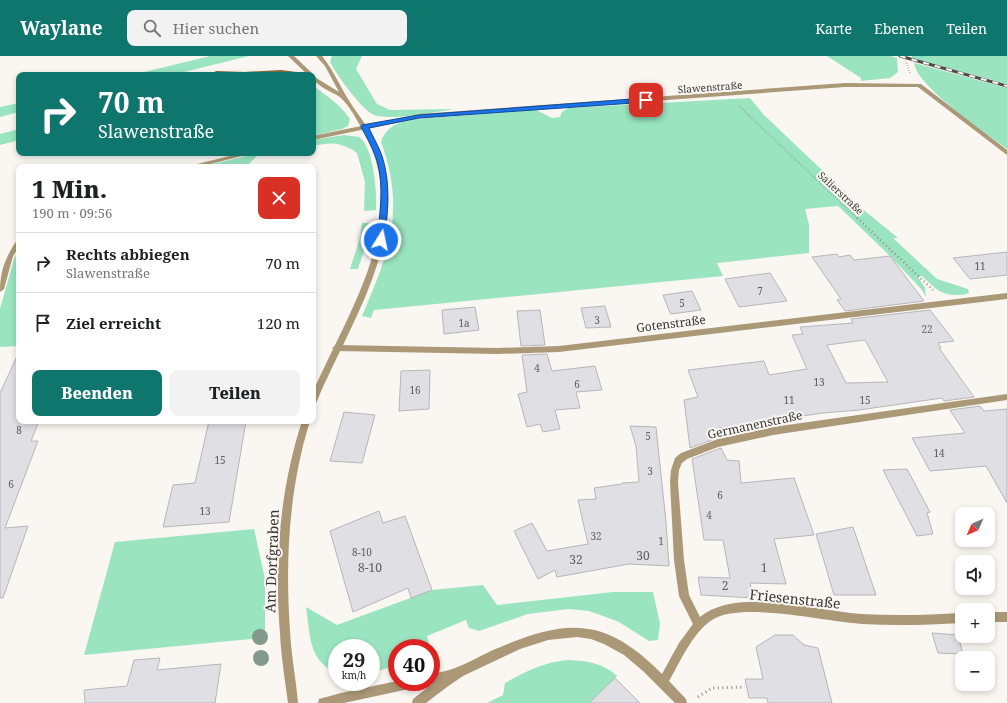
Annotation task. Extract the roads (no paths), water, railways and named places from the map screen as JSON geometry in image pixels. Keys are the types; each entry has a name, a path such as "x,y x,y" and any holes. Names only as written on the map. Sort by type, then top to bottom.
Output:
{"street":[{"path":"291,56 308,72"},
{"path":"316,394 368,279 382,232 385,192 384,179 378,156 365,127 344,98 337,82 319,56"},
{"path":"316,79 344,98"},
{"name":"Slawenstraße","path":"316,137 419,116 845,86 919,85 1007,153"},
{"path":"204,164 237,156"},
{"path":"0,288 10,256 16,247"},
{"name":"Gotenstraße","path":"336,348 497,351 559,349 1007,296"},
{"name":"Germanenstraße","path":"699,625 684,596 679,560 674,482 675,470 678,461 684,456 718,443 773,431 1007,397"},
{"name":"Am Dorfgraben","path":"293,703 284,621 285,543 290,489 305,424"},
{"name":"Friesenstraße","path":"663,682 690,636 710,615 722,609 742,607 767,608 847,618 918,620 955,618"},
{"path":"995,617 1007,617"},
{"path":"440,677 458,672 521,643 553,633 578,632 593,634 620,646 643,663 682,703"},
{"path":"417,703 458,672"},
{"path":"323,703 388,689"}],"railway":[{"path":"900,56 1007,86"}]}
